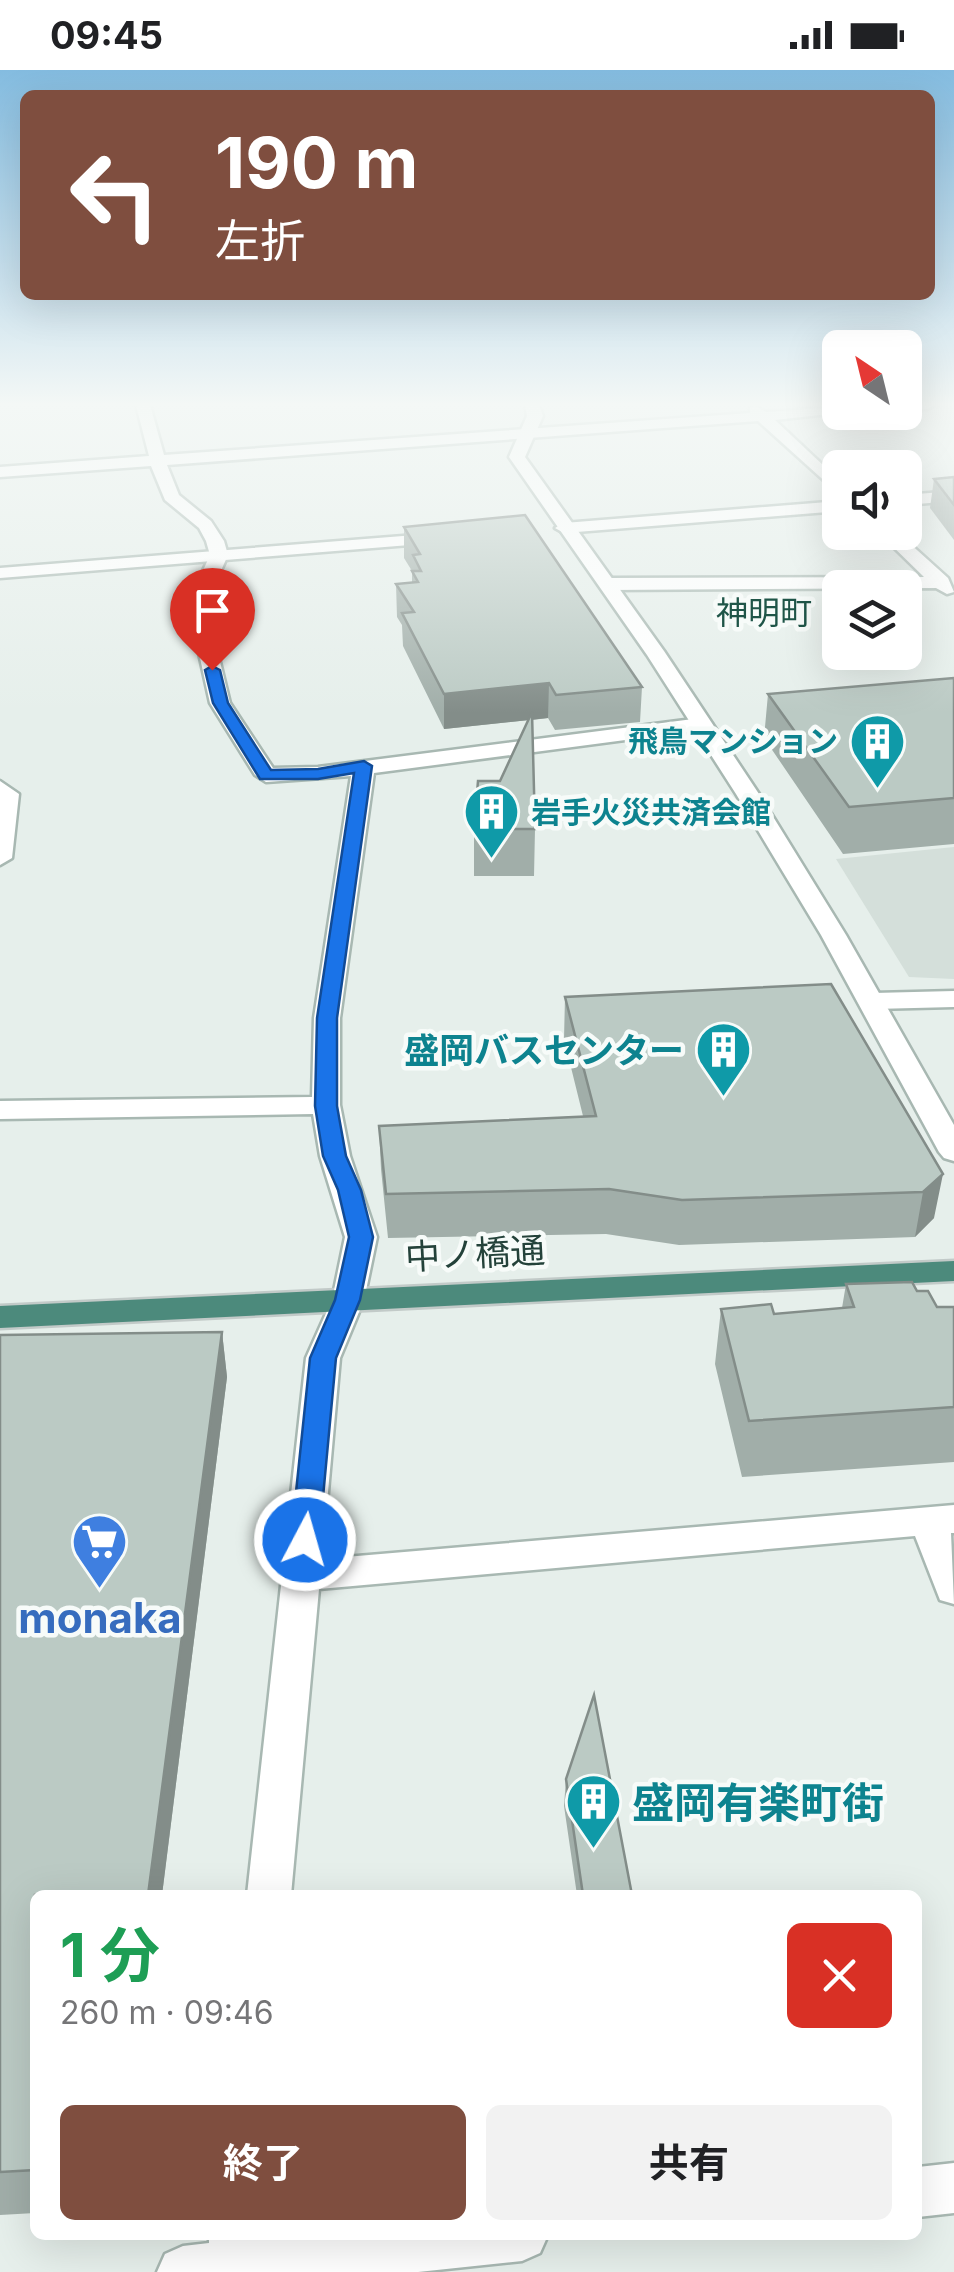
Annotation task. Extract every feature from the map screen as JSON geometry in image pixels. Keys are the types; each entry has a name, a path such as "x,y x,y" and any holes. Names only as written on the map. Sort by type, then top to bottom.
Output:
{"highway":[{"name":"中ノ橋通","path":"0,1317 954,1271"}],"street":[{"path":"186,508 209,526 219,555 197,604 220,703 266,776 318,774 702,724"},
{"path":"543,508 554,529 608,584 702,724 874,1001 954,1152"},
{"path":"554,529 818,508"},
{"path":"0,573 467,536"},
{"path":"906,550 948,589"},
{"path":"608,584 948,589"},
{"path":"270,1890 323,1358 348,1300 361,1237 335,1156 326,1106 327,1018 364,766"},
{"path":"0,858 4,791"},
{"path":"874,1001 954,998"},
{"path":"0,1110 326,1106"},
{"path":"301,1576 941,1521 954,1589"},
{"path":"922,2192 954,2188"},
{"path":"220,2261 464,2240"}],"shaded area":[{"path":"954,847 954,979 909,977 836,859"}],"building":[{"path":"525,515 642,687 556,695 549,683 444,694 402,613 414,612 396,584 418,582 412,571 421,571 413,555 420,554 404,527"},
{"path":"954,678 954,798 849,807 768,694"},
{"path":"532,712 535,829 474,829 478,781 500,781"},
{"name":"盛岡バスセンター","path":"831,984 943,1174 923,1192 682,1200 609,1189 386,1194 379,1126 596,1116 565,997"},
{"path":"912,1282 917,1291 928,1291 937,1307 954,1307 954,1407 749,1421 721,1309 771,1304 774,1314 854,1307 846,1284"},
{"name":"monaka","path":"222,1332 149,1890 30,1890 30,2170 0,2172 0,1335"},
{"name":"盛岡有楽町街","path":"594,1695 631,1890 582,1890 566,1779"}],"place":[{"name":"飛鳥マンション","path":"877,790"},
{"name":"岩手火災共済会館","path":"492,861"},
{"name":"盛岡バスセンター","path":"723,1099"},
{"name":"monaka","path":"100,1591"},
{"name":"盛岡有楽町街","path":"593,1851"}],"district":[{"name":"神明町","path":"764,612"}],"route":[{"path":"212,670 220,703 266,776 318,774 364,766 327,1018 326,1106 335,1156 361,1237 348,1300 323,1358 305,1540"}]}
